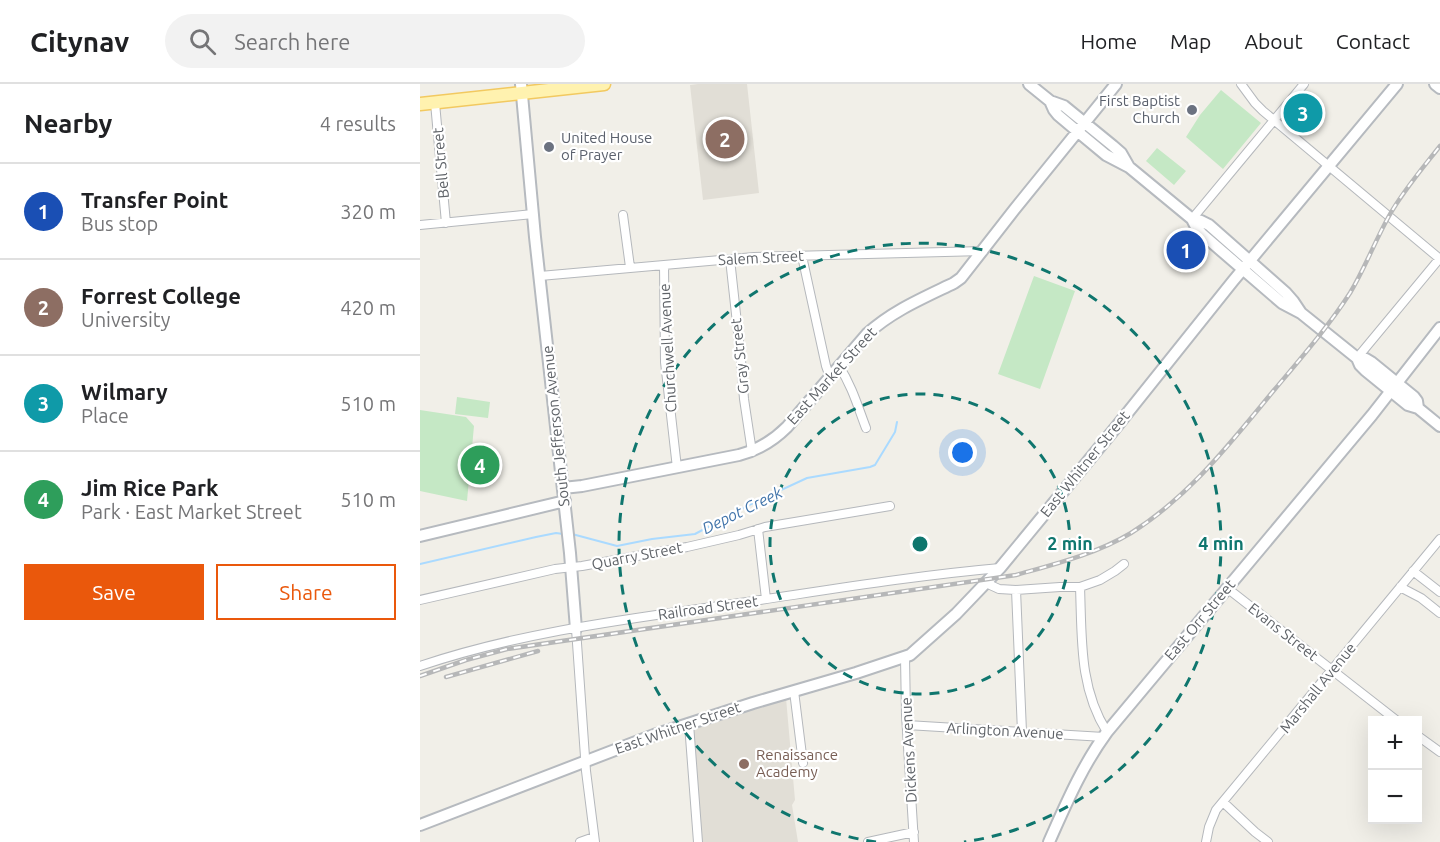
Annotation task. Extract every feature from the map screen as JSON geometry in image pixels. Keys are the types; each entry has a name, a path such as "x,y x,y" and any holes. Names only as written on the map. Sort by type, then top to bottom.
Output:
{"main road":[{"path":"420,104 521,88 604,84"}],"street":[{"path":"1029,84 1050,101 1064,106 1113,146 1129,167"},
{"name":"East Market Street","path":"563,488 752,452 772,441 876,326 895,312 954,283 968,271 1116,84"},
{"path":"1241,84 1255,104 1440,258 1357,358"},
{"path":"1192,219 1304,84"},
{"name":"East Whitner Street","path":"420,825 654,735 910,655 956,614 1000,568 1397,84"},
{"path":"1435,84 1440,88"},
{"name":"South Jefferson Avenue","path":"521,88 568,534 594,839"},
{"path":"1050,101 1058,116 1106,154 1129,167 1192,219 1202,234 1246,266 1282,303 1301,314 1357,358 1365,370 1394,387 1408,405 1418,408 1440,426"},
{"name":"Bell Street","path":"435,103 446,223"},
{"path":"420,225 533,214"},
{"path":"623,214 630,267"},
{"name":"Salem Street","path":"540,276 730,259 983,251"},
{"path":"802,256 830,377"},
{"name":"Gray Street","path":"730,259 744,399 752,452"},
{"name":"Churchwell Avenue","path":"664,265 665,362 677,468"},
{"name":"East Orr Street","path":"1049,842 1076,783 1105,735 1394,387 1440,328"},
{"path":"839,366 854,394 866,428"},
{"path":"420,536 564,501"},
{"name":"Quarry Street","path":"420,600 555,569 687,547 765,527 890,506"},
{"path":"758,529 766,599"},
{"name":"Marshall Avenue","path":"1206,842 1209,827 1222,802 1333,671 1440,539"},
{"path":"986,583 999,589 1016,590 1080,587 1100,580 1124,564"},
{"name":"Railroad Street","path":"420,666 460,652 576,629 766,599 1000,568"},
{"path":"1413,571 1440,592"},
{"path":"1080,587 1082,655 1086,682 1105,735"},
{"path":"1400,587 1421,598 1440,613"},
{"name":"Evans Street","path":"1227,588 1391,716"},
{"path":"1016,590 1022,732"},
{"name":"Dickens Avenue","path":"905,657 914,842"},
{"path":"794,691 803,763"},
{"path":"689,724 698,842"},
{"name":"Arlington Avenue","path":"907,725 1105,735"},
{"path":"1422,739 1440,752"},
{"path":"1222,802 1268,842"},
{"path":"868,842 914,832"},
{"path":"580,842 594,839"}],"shaded area":[{"path":"747,84 759,193 703,200 690,85"},
{"name":"Renaissance Academy","path":"786,698 795,800 792,805 798,842 702,842 692,728"}],"green space":[{"path":"1221,90 1261,123 1223,169 1186,137 1200,115"},
{"path":"1157,148 1186,171 1174,185 1146,161"},
{"path":"1034,276 1075,291 1040,389 998,374"},
{"path":"457,397 490,402 488,418 455,414"},
{"path":"420,410 466,417 474,426 467,501 420,491"}],"waterway":[{"name":"Depot Creek","path":"572,534 617,546 695,534 807,478 875,465 895,432 897,422"},
{"name":"Depot Creek","path":"420,564 536,537 563,534"}],"railway":[{"path":"420,676 507,649 1016,575 1075,558 1118,540 1152,518 1191,485 1226,448 1304,354 1350,293 1394,207 1440,146"},
{"path":"446,677 538,651"}],"place":[{"name":"First Baptist Church","path":"1192,110"},
{"name":"Wilmary","path":"1303,113"},
{"name":"Forrest College","path":"725,139"},
{"name":"United House of Prayer","path":"549,147"},
{"name":"Transfer Point","path":"1186,250"},
{"name":"Jim Rice Park","path":"480,465"},
{"name":"Renaissance Academy","path":"744,764"}]}
